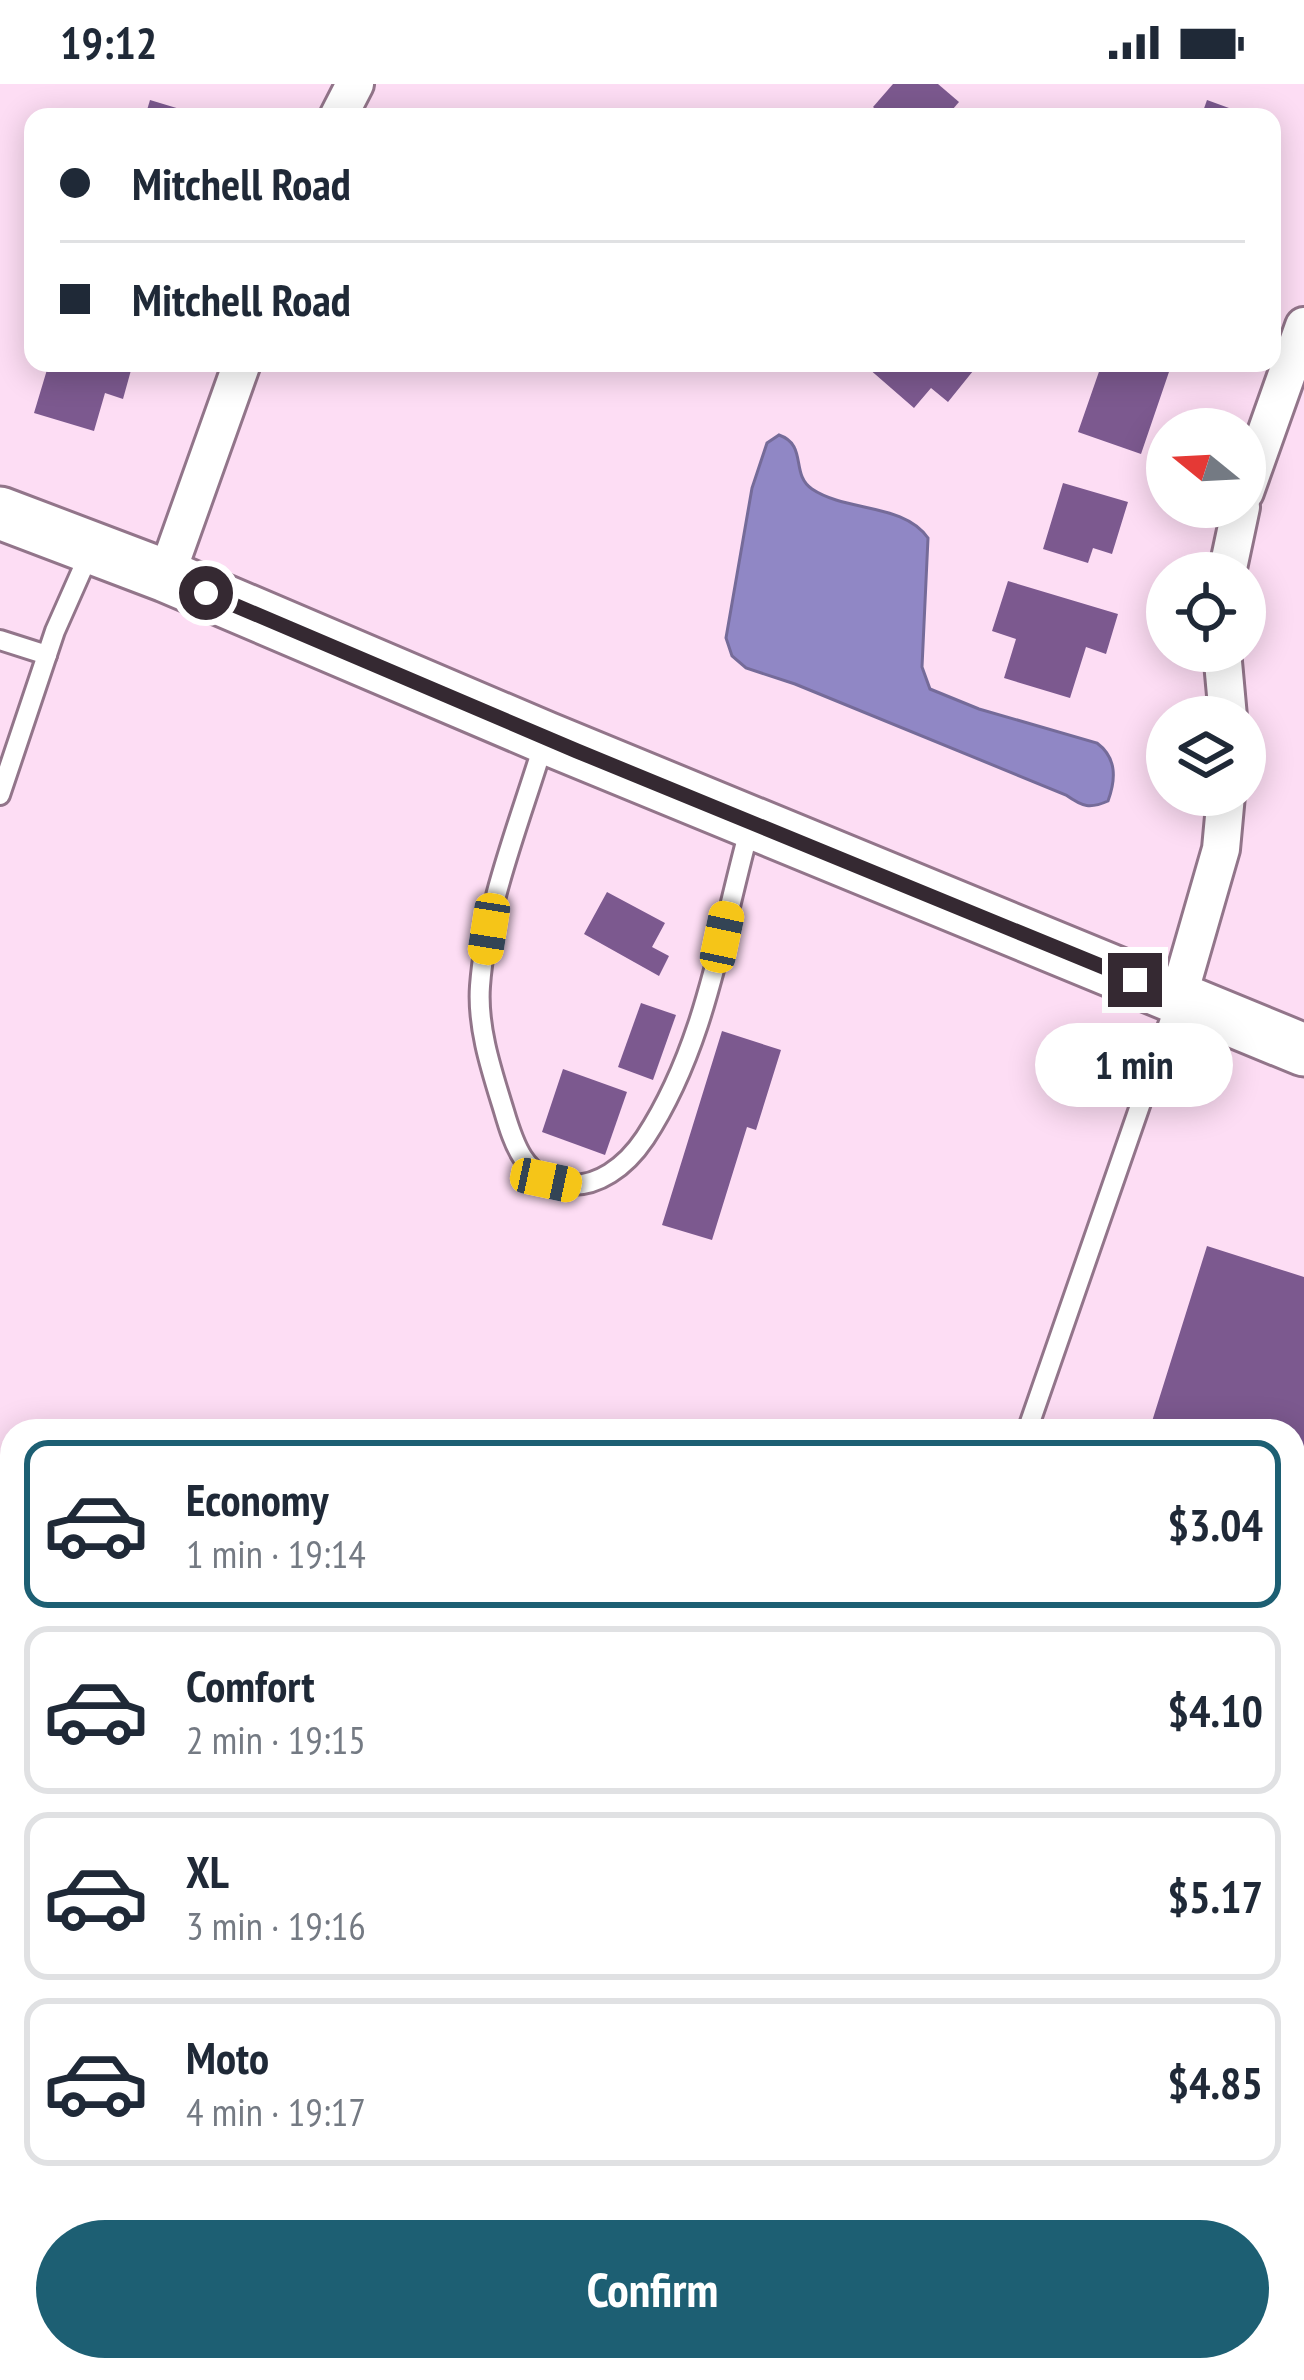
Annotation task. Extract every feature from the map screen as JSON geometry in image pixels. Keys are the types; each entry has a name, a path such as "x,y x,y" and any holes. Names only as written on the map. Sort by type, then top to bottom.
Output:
{"street":[{"path":"1266,433 1303,328"},
{"path":"166,576 239,372"},
{"path":"0,513 166,576 1304,1050"},
{"path":"1178,998 1221,849 1224,816"}],"lane":[{"path":"0,795 46,655 92,548"},
{"path":"0,640 46,655"},
{"path":"546,738 489,929 479,988 490,1066 517,1154 546,1180 570,1185 600,1180 619,1168 645,1139 684,1061 712,984 751,823"},
{"path":"1031,1419 1178,998"}],"shaded area":[{"path":"779,435 793,446 805,483 812,489 905,519 928,538 922,667 930,689 979,709 1097,743 1113,769 1108,801 1082,804 746,668 732,656 726,638 752,488 767,443"}],"building":[{"path":"893,84 938,84 959,102 954,108 873,107"},
{"path":"150,100 176,108 148,108"},
{"path":"1207,100 1229,108 1204,108"},
{"path":"46,372 130,372 123,399 105,393 94,431 34,413"},
{"path":"873,372 972,372 948,402 931,388 914,408"},
{"path":"1099,372 1169,372 1157,408 1146,408 1141,454 1078,432"},
{"path":"1063,483 1128,502 1112,554 1093,548 1088,563 1043,549"},
{"path":"1008,581 1118,614 1106,654 1086,647 1070,698 1004,678 1016,639 992,631"},
{"path":"607,892 665,923 652,947 669,956 659,976 584,934"},
{"path":"641,1003 676,1015 653,1080 618,1067"},
{"path":"722,1031 781,1050 756,1130 747,1127 712,1240 662,1225"},
{"path":"563,1069 627,1092 605,1155 542,1132"},
{"path":"1207,1246 1304,1277 1304,1419 1153,1419"}],"route":[{"path":"206,593 1135,980"}]}
